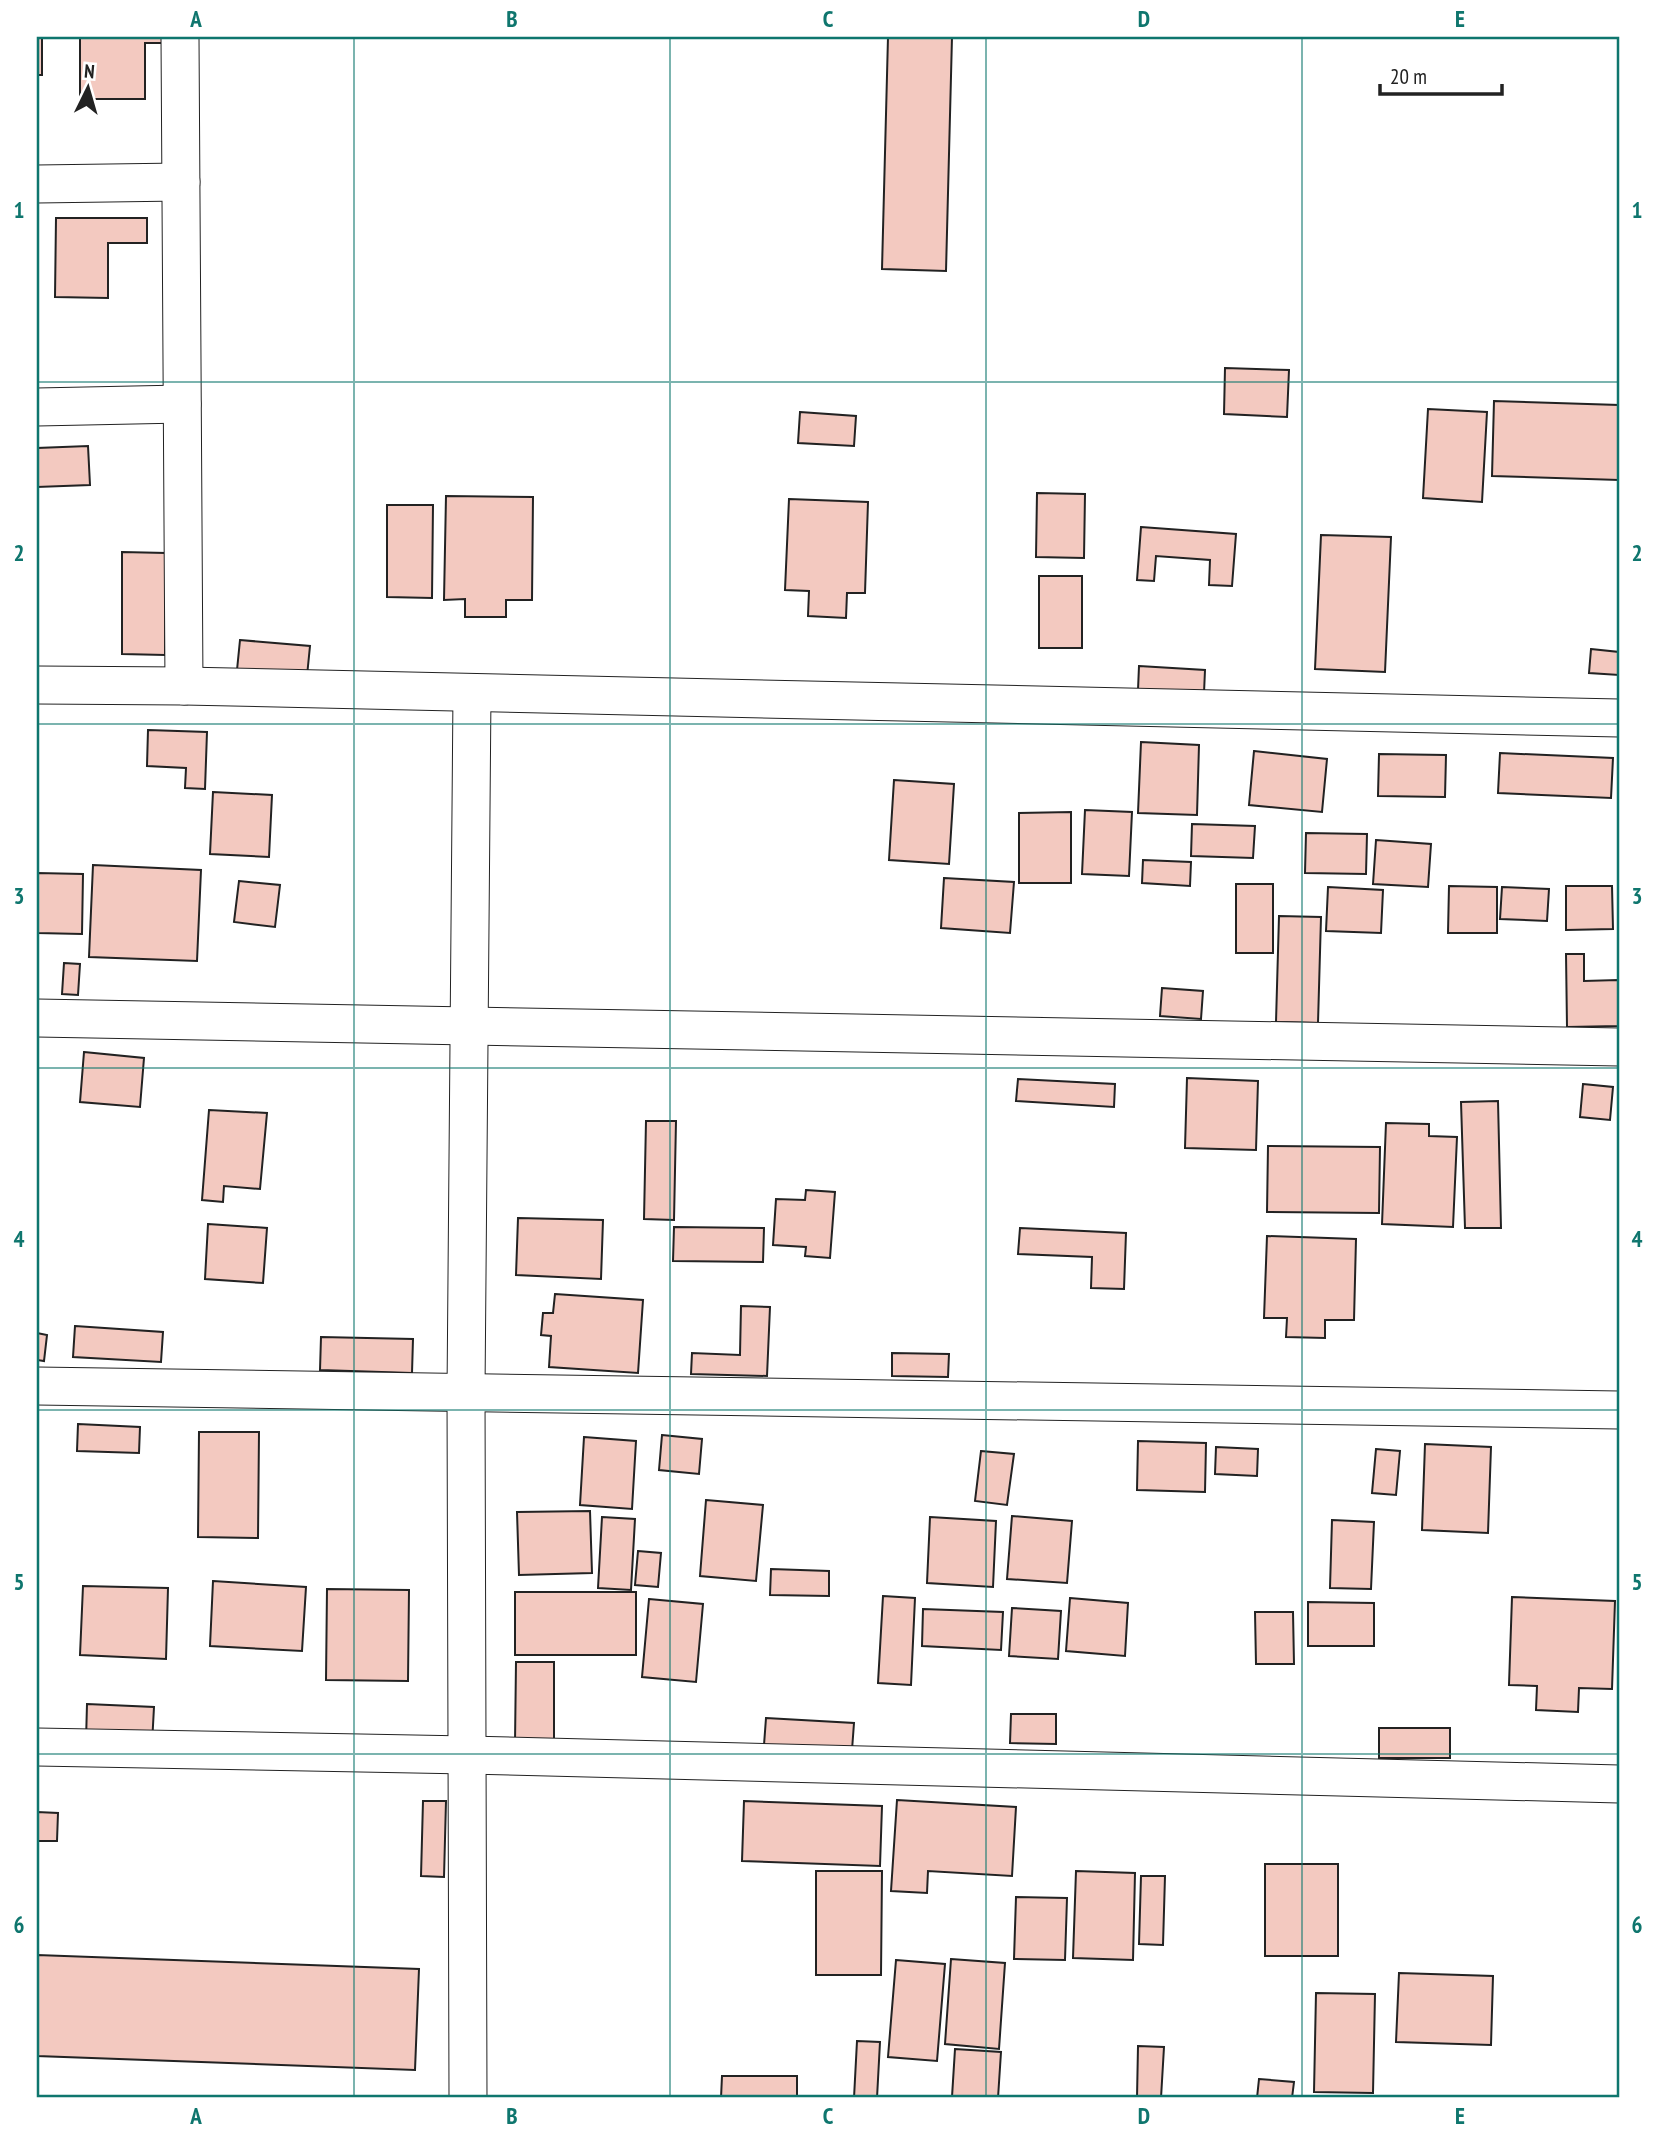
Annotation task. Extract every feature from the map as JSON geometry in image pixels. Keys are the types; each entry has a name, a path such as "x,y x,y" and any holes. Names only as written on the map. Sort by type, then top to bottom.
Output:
{"street":[{"path":"180,37 184,686"},
{"path":"37,184 181,182"},
{"path":"37,407 182,404"},
{"path":"37,685 1619,718"},
{"path":"467,2098 467,1392 472,692"},
{"path":"37,1018 1619,1047"},
{"path":"37,1386 1619,1410"},
{"path":"37,1747 1619,1784"}],"building":[{"path":"37,37 42,37 42,75 37,75"},
{"path":"80,37 170,37 170,43 145,43 145,99 80,99"},
{"path":"888,37 952,37 946,271 882,269"},
{"path":"56,218 147,218 147,243 108,243 108,298 55,297"},
{"path":"1225,368 1289,370 1287,417 1224,414"},
{"path":"1494,401 1619,405 1619,480 1492,476"},
{"path":"1428,409 1487,412 1482,502 1423,498"},
{"path":"800,412 856,416 854,446 798,443"},
{"path":"88,446 90,485 37,487 37,448"},
{"path":"1037,493 1085,494 1084,558 1036,557"},
{"path":"446,496 533,497 532,600 506,600 506,617 465,617 465,599 444,600"},
{"path":"789,499 868,502 865,593 847,593 846,618 808,616 809,591 785,590"},
{"path":"387,505 433,505 432,598 387,597"},
{"path":"1141,527 1236,534 1232,586 1209,585 1210,560 1156,556 1154,581 1137,580"},
{"path":"1321,535 1391,537 1385,672 1315,669"},
{"path":"122,552 166,553 165,655 122,654"},
{"path":"1039,576 1082,576 1082,648 1039,648"},
{"path":"240,640 310,646 307,676 237,670"},
{"path":"1591,649 1619,652 1619,675 1589,673"},
{"path":"1139,666 1205,670 1204,693 1138,690"},
{"path":"148,730 207,732 205,789 185,788 186,768 147,766"},
{"path":"1141,742 1199,745 1197,815 1138,813"},
{"path":"1254,751 1327,759 1322,812 1249,805"},
{"path":"1500,753 1613,758 1611,798 1498,793"},
{"path":"1379,754 1446,755 1445,797 1378,796"},
{"path":"894,780 954,784 949,864 889,860"},
{"path":"213,792 272,795 269,857 210,854"},
{"path":"1085,810 1132,812 1129,876 1082,874"},
{"path":"1071,812 1071,883 1019,883 1019,813"},
{"path":"1192,824 1255,826 1253,858 1191,856"},
{"path":"1306,833 1367,834 1366,874 1305,873"},
{"path":"1376,840 1431,844 1428,887 1373,884"},
{"path":"1143,860 1191,862 1190,886 1142,883"},
{"path":"93,865 201,870 197,961 89,957"},
{"path":"37,873 83,874 82,934 37,933"},
{"path":"944,878 1014,882 1010,933 941,928"},
{"path":"239,881 280,885 275,927 234,922"},
{"path":"1236,884 1273,884 1273,953 1236,953"},
{"path":"1449,886 1497,887 1497,933 1448,933"},
{"path":"1566,886 1612,886 1613,929 1566,930"},
{"path":"1328,887 1383,890 1381,933 1326,931"},
{"path":"1502,887 1549,889 1547,921 1500,919"},
{"path":"1279,916 1321,917 1318,1023 1276,1022"},
{"path":"1566,954 1584,954 1584,981 1618,980 1619,1026 1567,1027"},
{"path":"64,963 80,964 78,995 62,994"},
{"path":"1162,988 1203,991 1201,1019 1160,1016"},
{"path":"84,1052 144,1058 140,1107 80,1102"},
{"path":"1187,1078 1258,1081 1256,1150 1185,1148"},
{"path":"1018,1079 1115,1084 1114,1107 1016,1101"},
{"path":"1583,1084 1613,1087 1610,1120 1580,1117"},
{"path":"1498,1101 1501,1228 1465,1228 1461,1102"},
{"path":"209,1110 267,1113 260,1189 224,1186 223,1202 202,1200"},
{"path":"646,1121 676,1121 674,1220 644,1219"},
{"path":"1386,1123 1429,1124 1429,1136 1457,1137 1453,1227 1382,1224"},
{"path":"1268,1146 1380,1147 1379,1213 1267,1212"},
{"path":"806,1190 835,1192 830,1258 805,1256 806,1247 773,1245 776,1199 805,1200"},
{"path":"518,1218 603,1220 601,1279 516,1275"},
{"path":"208,1224 267,1228 263,1283 205,1279"},
{"path":"674,1227 764,1228 763,1262 673,1261"},
{"path":"1020,1228 1126,1233 1124,1289 1091,1288 1092,1257 1018,1254"},
{"path":"1267,1236 1356,1239 1354,1320 1325,1320 1325,1338 1286,1337 1287,1318 1264,1318"},
{"path":"555,1294 643,1300 638,1373 549,1367 551,1336 541,1335 543,1313 553,1313"},
{"path":"741,1306 770,1307 767,1376 691,1374 692,1353 740,1355"},
{"path":"75,1326 163,1332 161,1362 73,1357"},
{"path":"37,1333 47,1335 44,1361 37,1360"},
{"path":"321,1337 413,1339 412,1373 320,1370"},
{"path":"892,1353 949,1354 948,1377 892,1376"},
{"path":"78,1424 140,1427 139,1453 77,1451"},
{"path":"199,1432 259,1432 258,1538 198,1537"},
{"path":"662,1435 702,1439 699,1474 659,1470"},
{"path":"584,1437 636,1441 632,1509 580,1505"},
{"path":"1138,1441 1206,1443 1205,1492 1137,1490"},
{"path":"1425,1444 1491,1447 1488,1533 1422,1530"},
{"path":"1216,1447 1258,1449 1257,1476 1215,1474"},
{"path":"1376,1449 1400,1451 1396,1495 1372,1493"},
{"path":"981,1451 1014,1454 1007,1505 975,1501"},
{"path":"706,1500 763,1505 756,1581 700,1576"},
{"path":"590,1511 592,1573 519,1575 517,1512"},
{"path":"1012,1516 1072,1521 1067,1583 1007,1579"},
{"path":"602,1517 635,1519 631,1590 598,1588"},
{"path":"930,1517 996,1521 993,1587 927,1583"},
{"path":"1332,1520 1374,1522 1371,1589 1330,1588"},
{"path":"638,1551 661,1553 658,1587 635,1585"},
{"path":"771,1569 829,1571 829,1596 770,1595"},
{"path":"213,1581 306,1587 302,1651 210,1646"},
{"path":"83,1586 168,1588 166,1659 80,1655"},
{"path":"327,1589 409,1590 408,1681 326,1680"},
{"path":"515,1592 636,1592 636,1655 515,1655"},
{"path":"883,1596 915,1598 911,1685 878,1683"},
{"path":"1512,1597 1615,1601 1612,1689 1579,1688 1578,1712 1536,1710 1537,1686 1509,1685"},
{"path":"1070,1598 1128,1603 1125,1656 1066,1651"},
{"path":"649,1599 703,1604 696,1682 642,1677"},
{"path":"1308,1602 1374,1603 1374,1646 1308,1646"},
{"path":"1012,1608 1061,1611 1058,1659 1009,1656"},
{"path":"923,1609 1003,1612 1001,1650 922,1646"},
{"path":"1255,1612 1293,1612 1294,1664 1256,1664"},
{"path":"516,1662 554,1662 554,1743 515,1743"},
{"path":"87,1704 154,1707 152,1744 86,1741"},
{"path":"1011,1714 1056,1714 1056,1744 1010,1743"},
{"path":"766,1718 854,1723 852,1750 764,1745"},
{"path":"1379,1728 1450,1728 1450,1758 1379,1758"},
{"path":"897,1800 1016,1807 1012,1876 928,1871 927,1893 891,1891"},
{"path":"423,1801 446,1801 444,1877 421,1876"},
{"path":"744,1801 882,1806 880,1866 742,1861"},
{"path":"37,1812 58,1813 57,1841 37,1841"},
{"path":"1265,1864 1338,1864 1338,1956 1265,1956"},
{"path":"816,1871 882,1871 881,1975 816,1975"},
{"path":"1076,1871 1135,1873 1133,1960 1073,1958"},
{"path":"1141,1876 1165,1876 1163,1945 1139,1944"},
{"path":"1016,1897 1067,1898 1065,1960 1014,1959"},
{"path":"37,1955 419,1969 415,2070 37,2056"},
{"path":"951,1959 1005,1963 999,2049 945,2044"},
{"path":"896,1960 945,1964 937,2061 888,2057"},
{"path":"1399,1973 1493,1976 1491,2045 1396,2042"},
{"path":"1316,1993 1375,1994 1373,2093 1314,2092"},
{"path":"857,2041 880,2042 877,2098 854,2098"},
{"path":"1138,2046 1164,2047 1161,2098 1137,2098"},
{"path":"955,2049 1001,2052 998,2098 952,2097"},
{"path":"722,2076 797,2076 797,2098 721,2098"},
{"path":"1259,2079 1294,2082 1292,2098 1257,2098"}]}
